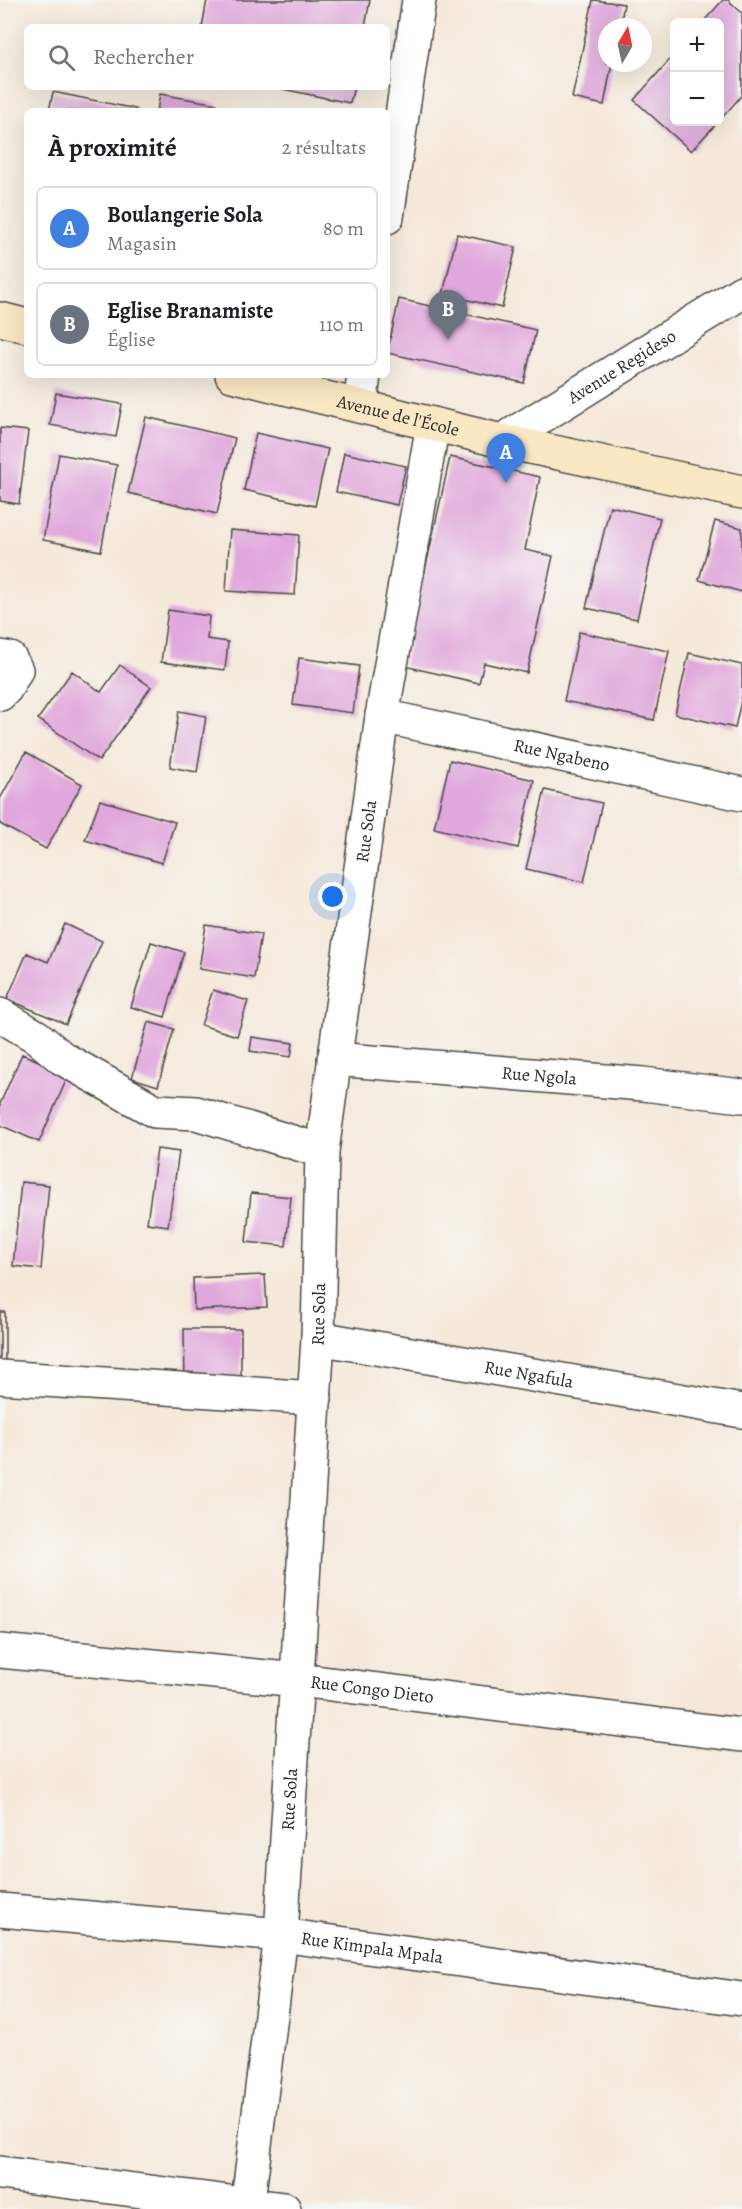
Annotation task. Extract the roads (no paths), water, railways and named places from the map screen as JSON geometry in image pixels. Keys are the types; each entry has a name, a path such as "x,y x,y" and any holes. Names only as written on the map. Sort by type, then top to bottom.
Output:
{"main road":[{"path":"0,319 24,325"},
{"name":"Avenue de l'École","path":"258,378 362,390 433,424 742,492"}],"street":[{"path":"390,197 419,0"},
{"name":"Avenue Regideso","path":"502,441 742,292"},
{"name":"Rue Sola","path":"247,2206 281,1935 315,1398 322,1151 382,716 433,424"},
{"path":"0,657 10,659 16,670 0,694"},
{"name":"Rue Ngabeno","path":"382,716 742,794"},
{"path":"0,1015 37,1037 62,1058 155,1111 196,1113 322,1151"},
{"name":"Rue Ngola","path":"334,1059 643,1084 742,1096"},
{"name":"Rue Ngafula","path":"318,1338 742,1411"},
{"path":"0,1377 315,1398"},
{"name":"Rue Congo Dieto","path":"0,1651 298,1680 742,1735"},
{"name":"Rue Kimpala Mpala","path":"0,1910 281,1935 742,1999"},
{"path":"0,2173 284,2209"}],"place":[{"name":"Eglise Branamiste","path":"448,340"},
{"name":"Boulangerie Sola","path":"506,483"}]}
